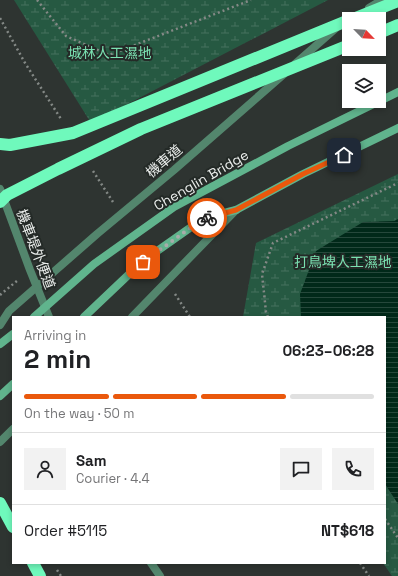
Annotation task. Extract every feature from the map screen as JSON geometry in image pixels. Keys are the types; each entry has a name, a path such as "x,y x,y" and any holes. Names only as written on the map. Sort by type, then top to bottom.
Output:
{"highway":[{"path":"371,12 398,1"},
{"path":"0,144 10,145 73,133 342,24"},
{"path":"386,30 398,25"},
{"path":"0,202 7,195 45,175 141,129 342,48"},
{"path":"0,503 12,525"},
{"path":"34,564 40,576"}],"street":[{"name":"機車道","path":"363,12 382,0"},
{"name":"機車道","path":"0,325 9,311 174,170 335,29 342,25"},
{"name":"Chenglin Bridge","path":"35,316 94,264 174,207 288,146 398,92"},
{"path":"85,316 143,262 204,218 236,210 303,174 398,128"},
{"name":"機車堤外便道","path":"0,189 49,316"},
{"path":"133,316 236,210"},
{"path":"0,344 12,335"},
{"path":"0,396 12,385"},
{"path":"0,442 12,431"},
{"path":"152,564 160,576"}],"path":[{"path":"37,0 66,36 109,55 251,0"},
{"path":"268,316 262,274 273,243 398,182"},
{"path":"386,521 398,538"},
{"path":"361,564 368,576"}],"green space":[{"name":"城林人工濕地","path":"14,0 328,0 91,123"},
{"name":"打鳥埤人工濕地","path":"398,174 398,576 392,576 384,564 386,564 386,316 243,316 256,243"}],"shaded area":[{"path":"398,219 398,504 386,486 386,316 301,316 300,294 316,251 363,222 394,221"}],"way so far":[{"path":"143,262 204,218 207,218"}],"route":[{"path":"207,218 236,210 303,174 344,155"}]}
